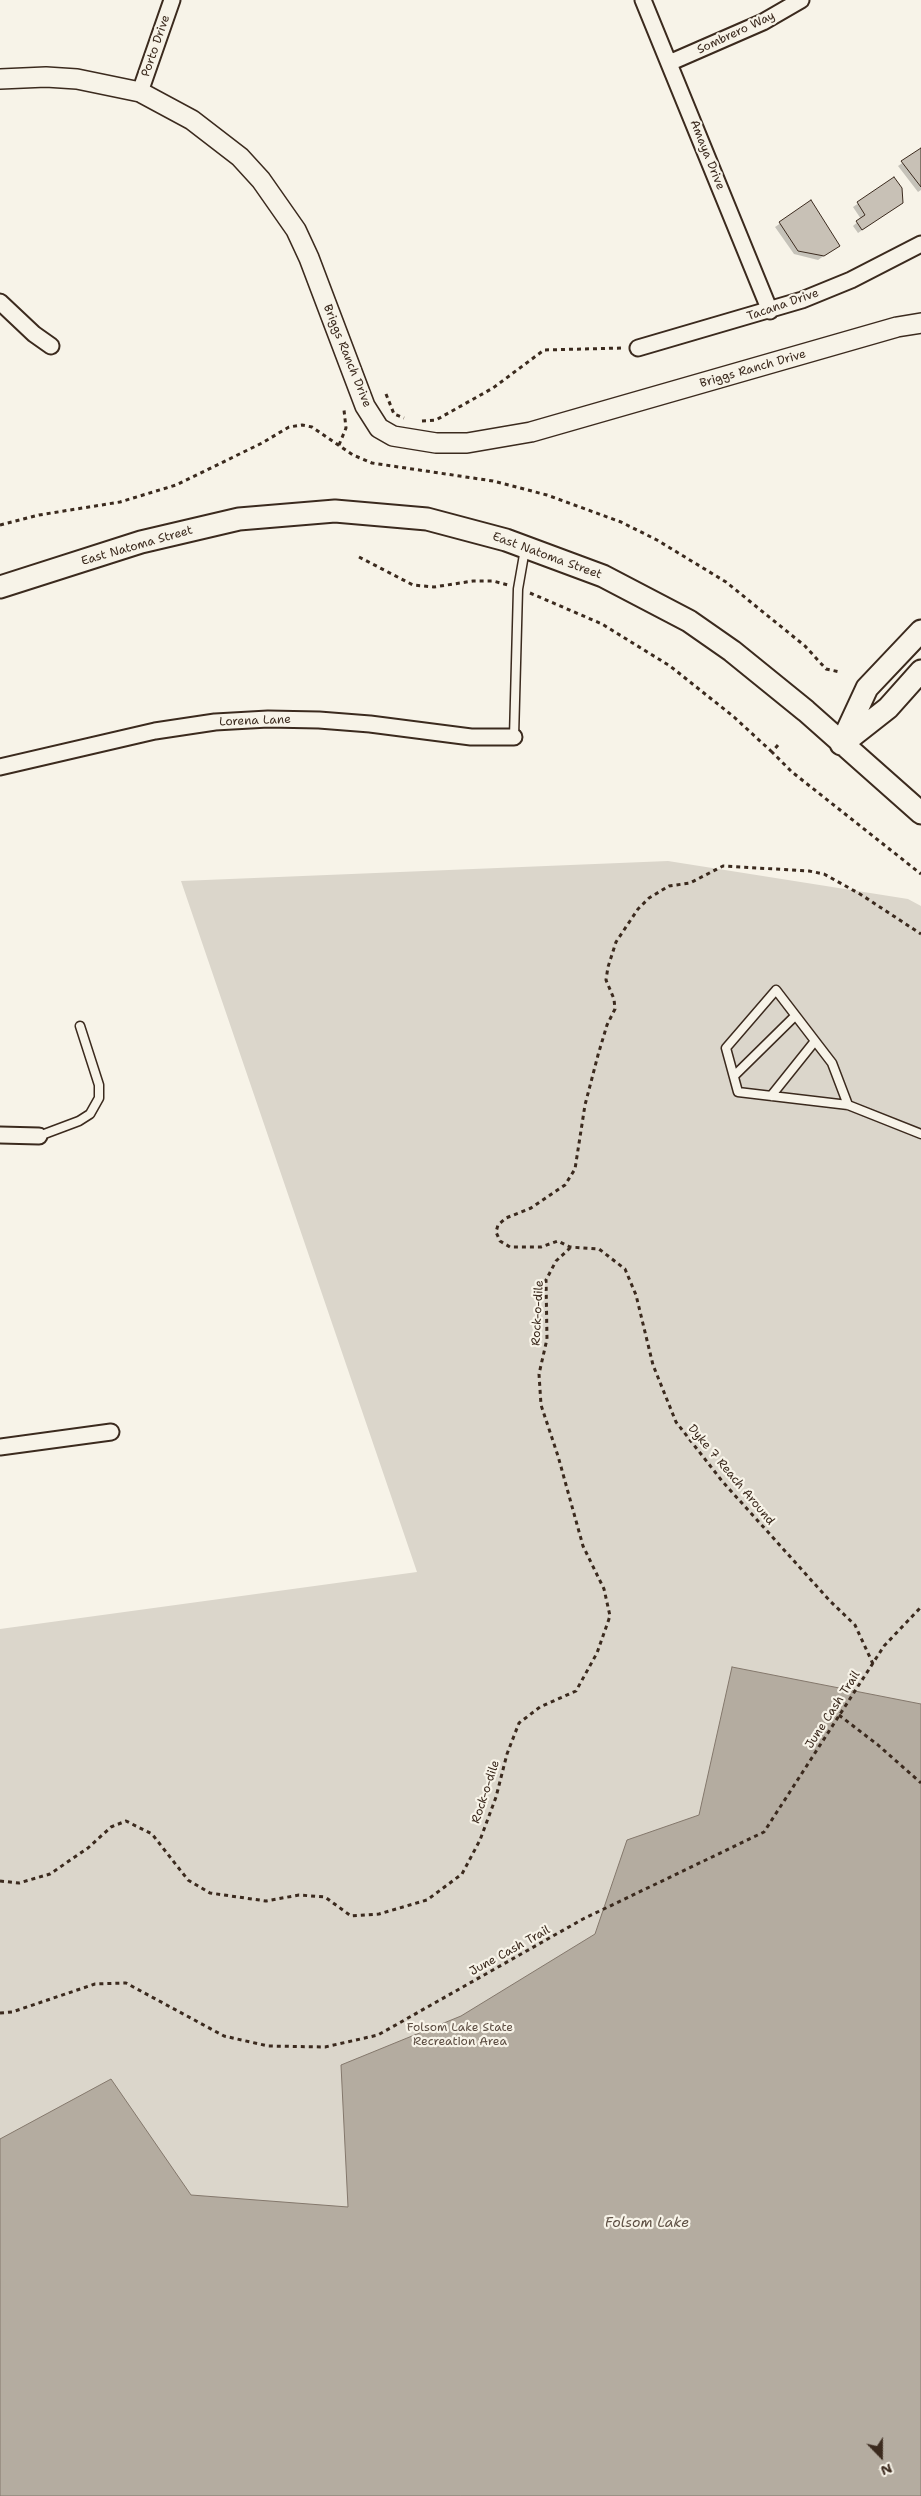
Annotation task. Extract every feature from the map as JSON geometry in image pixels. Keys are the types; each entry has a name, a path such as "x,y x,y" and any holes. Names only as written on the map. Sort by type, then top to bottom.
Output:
{"main road":[{"name":"East Natoma Street","path":"0,587 141,542 230,521 335,511 427,520 506,540 603,576 689,621 732,651 921,813"},
{"path":"841,744 867,688 921,631"},
{"path":"841,744 888,708 921,671"}],"street":[{"name":"Porto Drive","path":"140,92 172,0"},
{"name":"Amaya Drive","path":"643,0 770,311"},
{"name":"Sombrero Way","path":"669,63 755,26 801,0"},
{"name":"Briggs Ranch Drive","path":"0,79 46,77 77,79 140,92 192,120 217,137 261,180 280,204 309,258 365,406 379,428 393,436 436,443 467,443 531,432 921,323"},
{"name":"Tacana Drive","path":"638,348 770,311 852,280 921,244"},
{"path":"0,302 34,334 51,346"},
{"name":"Lorena Lane","path":"0,767 155,731 215,722 268,719 319,720 370,724 470,737 514,737"},
{"path":"0,1135 39,1136"},
{"path":"0,1447 111,1432"}],"lane":[{"path":"514,737 518,589 525,547"},
{"path":"848,1106 832,1063 776,990 726,1048 738,1092 848,1106 921,1134"},
{"path":"734,1076 795,1016"},
{"path":"39,1136 79,1121 90,1114 99,1098 99,1085 80,1026"},
{"path":"771,1096 815,1041"}],"path":[{"path":"420,421 436,420 493,388 544,350 638,348"},
{"path":"386,394 394,414 412,422"},
{"path":"339,446 346,428 344,410"},
{"path":"359,557 413,585 434,587 473,581 493,581 518,589 602,624 645,650 701,689 837,809 921,874"},
{"path":"772,752 778,745"},
{"name":"Dyke 7 Reach Around","path":"872,1664 855,1625 830,1601 722,1482 676,1422 653,1365 636,1295 625,1269 599,1249 570,1248 558,1241 541,1247 510,1247 500,1241 496,1232 498,1225 506,1218 531,1208 565,1185 575,1168 585,1105 607,1025 616,1009 606,980 610,960 616,942 630,920 649,898 670,886 690,883 723,866 809,871 824,874 853,890 921,934"},
{"name":"Rock-o-dile","path":"0,1881 19,1884 50,1874 88,1848 111,1827 126,1821 152,1834 188,1880 210,1893 266,1901 299,1894 324,1897 351,1916 379,1914 427,1900 462,1874 480,1840 496,1797 507,1754 519,1723 540,1707 576,1691 597,1653 610,1616 604,1589 583,1546 558,1456 541,1405 539,1374 547,1339 546,1280 556,1261 570,1248"},
{"name":"June Cash Trail","path":"0,2013 12,2012 95,1984 126,1983 224,2036 268,2046 325,2047 378,2035 583,1919 764,1832 884,1646 921,1607"},
{"path":"839,1716 878,1745 921,1783"}],"green space":[{"name":"Folsom Lake State Recreation Area","path":"668,861 908,899 921,906 921,2496 0,2496 0,1629 417,1572 181,881"}],"water":[{"name":"Folsom Lake","path":"732,1667 921,1704 921,2496 0,2496 0,2139 111,2079 191,2195 348,2207 341,2065 461,2016 595,1934 627,1840 699,1815"}],"building":[{"path":"921,148 921,187 901,161"},
{"path":"894,177 902,188 903,203 862,230 856,221 865,215 857,202"},
{"path":"811,200 840,246 824,256 798,251 779,222"}]}
